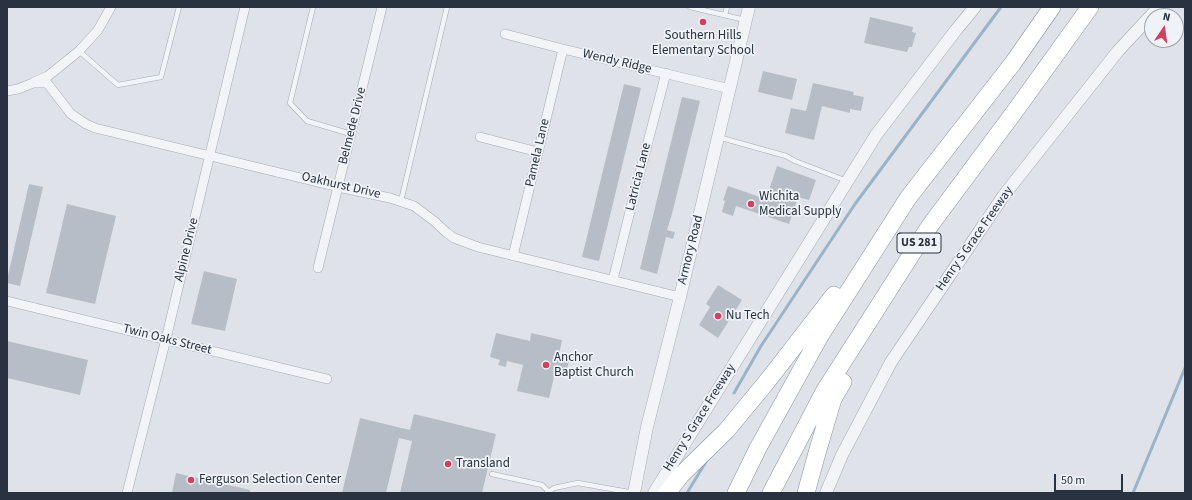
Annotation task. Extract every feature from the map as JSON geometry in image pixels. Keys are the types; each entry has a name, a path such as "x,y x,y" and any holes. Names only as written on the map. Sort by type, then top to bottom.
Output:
{"highway":[{"name":"US 281","path":"771,493 825,390 929,227 1090,7"},
{"name":"US 281","path":"736,493 758,448 820,336 908,198 1013,63 1051,8"},
{"path":"667,493 681,475 727,430 769,379 908,198"},
{"path":"806,493 816,453 833,399 929,227"}],"street":[{"path":"7,91 18,89 48,76 79,51 98,30 111,7"},
{"name":"Alpine Drive","path":"127,493 166,339 245,7"},
{"name":"Belmede Drive","path":"318,268 382,7"},
{"name":"Armory Road","path":"634,493 646,427 680,296 749,7"},
{"name":"Henry S Grace Freeway","path":"654,493 876,135 975,7"},
{"name":"Henry S Grace Freeway","path":"826,493 842,455 891,362 1000,202 1118,51 1158,7"},
{"name":"Wendy Ridge","path":"505,34 563,50 730,89"},
{"name":"Pamela Lane","path":"513,256 563,50"},
{"name":"Latricia Lane","path":"613,280 666,73"},
{"name":"Oakhurst Drive","path":"33,83 47,84 71,114 95,128 401,201 414,206 447,233 478,248 680,296"},
{"path":"480,137 538,152"},
{"name":"Twin Oaks Street","path":"7,301 327,379"}],"lane":[{"path":"79,51 118,85 161,77 179,7"},
{"path":"313,7 290,103 307,122 351,134"},
{"path":"401,201 447,7"},
{"path":"690,7 746,20"},
{"path":"725,15 727,7"},
{"path":"718,137 786,156 795,161 847,180"},
{"path":"492,474 542,485 548,492 554,488 578,483 634,493"}],"building":[{"path":"870,17 913,27 912,32 916,33 912,47 909,47 907,52 864,43"},
{"path":"763,71 797,79 792,100 758,92"},
{"path":"813,83 854,92 853,95 864,97 861,111 850,109 850,113 822,106 814,140 785,133 791,108 806,111"},
{"path":"624,84 641,88 599,261 582,257"},
{"path":"682,97 700,101 667,230 675,232 673,239 666,237 657,274 640,269"},
{"path":"777,166 816,180 809,200 798,197 789,224 736,206 733,216 722,212 725,201 723,200 728,186 766,199"},
{"path":"29,184 43,187 20,286 7,283 7,280"},
{"path":"67,204 116,216 95,304 46,293"},
{"path":"204,271 237,279 225,331 191,324"},
{"name":"Nu Tech","path":"718,285 742,300 718,338 699,325 710,307 706,304"},
{"name":"Anchor Baptist Church","path":"496,333 530,341 531,333 562,340 558,360 569,362 565,375 555,373 549,398 517,391 523,365 507,361 506,367 498,365 500,360 490,357"},
{"path":"7,341 88,360 80,395 7,378"},
{"name":"Transland","path":"414,414 496,434 482,493 400,493 412,441 399,438 386,493 342,493 360,418 410,430"},
{"name":"Ferguson Selection Center","path":"176,473 250,490 250,493 172,493"}],"waterway":[{"path":"734,393 761,346 855,204 1001,7"},
{"path":"1133,493 1185,368"},
{"path":"687,493 707,460"}],"place":[{"name":"Southern Hills Elementary School","path":"703,22"},
{"name":"Wichita Medical Supply","path":"751,204"},
{"name":"Nu Tech","path":"718,316"},
{"name":"Anchor Baptist Church","path":"546,365"},
{"name":"Transland","path":"448,464"},
{"name":"Ferguson Selection Center","path":"191,480"}]}
